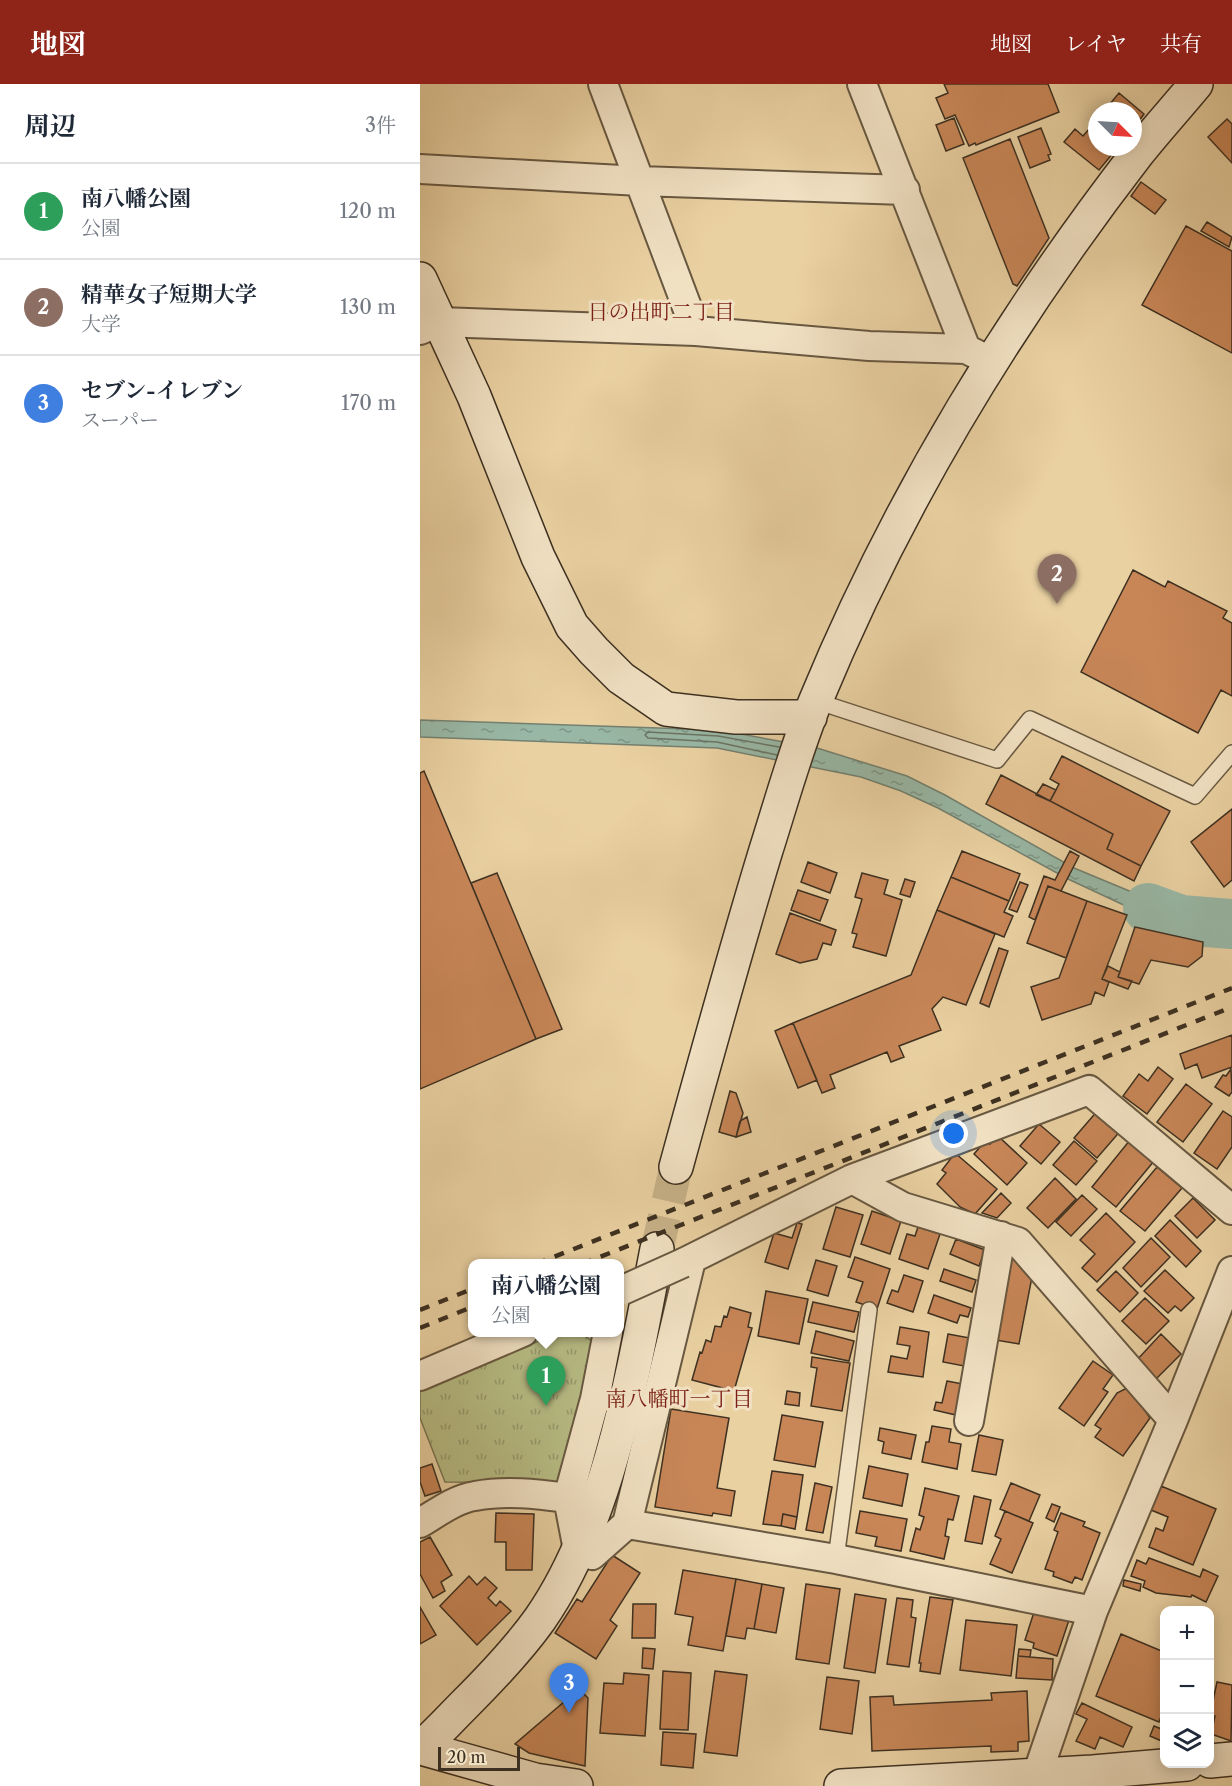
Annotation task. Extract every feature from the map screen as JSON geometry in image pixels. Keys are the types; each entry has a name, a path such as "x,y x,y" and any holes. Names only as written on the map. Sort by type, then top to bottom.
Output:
{"street":[{"path":"603,84 696,332"},
{"path":"862,84 905,190 979,355"},
{"path":"676,1167 730,969 789,776 813,709 867,587 930,464 979,355 1050,273 1138,153 1196,84"},
{"path":"420,168 640,181 905,190"},
{"path":"420,279 430,326 474,396 538,557 572,626 594,651 621,678 666,709 736,717 813,709"},
{"path":"430,326 696,332 979,355"},
{"path":"624,1290 677,1257 852,1179 1089,1090 1232,1210"},
{"path":"852,1179 903,1207 1018,1242 1173,1420"},
{"path":"969,1421 1001,1236"},
{"path":"578,1550 592,1555 627,1524 677,1257"},
{"path":"576,1786 536,1783 420,1748 511,1658 541,1618 570,1569 596,1504 612,1454 642,1326 677,1257"},
{"path":"1037,1774 1093,1611 1232,1271"},
{"path":"420,1376 511,1337"},
{"path":"578,1550 568,1498 595,1399 607,1337"},
{"path":"420,1522 446,1507 473,1496 520,1492 568,1498"},
{"path":"627,1524 836,1559 1093,1611"},
{"path":"1214,1761 1232,1759"},
{"path":"841,1786 1037,1774 1095,1779 1162,1768"}],"lane":[{"path":"813,709 997,760 1030,719 1195,796 1232,753"},
{"path":"836,1559 869,1311"}],"green space":[{"path":"548,1337 586,1337 596,1344 559,1483 445,1482 420,1418 420,1391"}],"water":[{"path":"420,720 719,730 817,748 907,776 1074,868 1151,900 1145,915 1068,879 938,808 901,791 861,777 717,748 420,737"}],"building":[{"path":"944,84 1048,84 1059,112 969,146 955,115 945,119 936,98 948,93"},
{"path":"1119,93 1130,102 1112,102"},
{"path":"954,118 964,144 946,151 936,125"},
{"path":"1227,119 1232,124 1232,163 1208,137"},
{"path":"1041,128 1051,154 1048,155 1050,160 1030,168 1018,137"},
{"path":"1075,129 1083,136 1088,130 1088,156 1111,156 1099,170 1064,142"},
{"path":"1010,139 1049,238 1017,286 1013,284 963,158"},
{"path":"1141,182 1166,200 1155,214 1131,196"},
{"path":"1207,222 1232,237 1229,247 1201,231"},
{"path":"1186,226 1232,251 1232,353 1142,305"},
{"path":"1133,570 1165,587 1168,581 1227,611 1223,618 1232,623 1232,696 1221,690 1198,733 1081,672"},
{"path":"1062,756 1170,811 1141,866 1107,849 1113,834 1050,801 1059,784 1050,779"},
{"path":"424,771 536,1039 420,1089 420,773"},
{"path":"1001,775 1113,834 1107,849 1141,866 1134,881 986,804"},
{"path":"1043,784 1056,790 1050,801 1036,795"},
{"path":"1232,809 1232,880 1224,887 1191,842"},
{"path":"962,851 1020,874 1009,901 951,877"},
{"path":"1070,851 1079,856 1061,891 1048,886 1035,920 1029,917 1044,876 1055,880"},
{"path":"808,862 837,873 830,893 801,882"},
{"path":"497,873 562,1029 536,1039 471,883"},
{"path":"862,873 888,880 884,894 902,900 886,956 853,947 857,934 852,933 862,899 855,897"},
{"path":"951,877 1009,901 1004,912 1013,916 1004,937 937,910"},
{"path":"905,879 915,882 910,897 900,894"},
{"path":"1020,882 1028,885 1017,912 1009,909"},
{"path":"1048,886 1087,901 1066,958 1027,943"},
{"path":"798,890 828,900 820,921 791,910"},
{"path":"1087,901 1127,915 1102,979 1109,982 1104,996 1095,992 1091,1004 1042,1020 1031,987 1059,978"},
{"path":"937,910 995,934 966,1005 943,997 932,1009 941,1030 899,1046 904,1057 891,1062 887,1052 830,1075 835,1088 822,1093 793,1023 911,975"},
{"path":"790,913 836,930 831,945 823,943 817,959 800,963 776,954"},
{"path":"1135,927 1203,942 1202,956 1188,967 1151,960 1139,984 1118,977"},
{"path":"999,948 1008,951 989,1007 980,1003"},
{"path":"1108,966 1120,972 1118,977 1132,981 1128,989 1102,979"},
{"path":"793,1023 817,1080 798,1088 775,1031"},
{"path":"1232,1035 1232,1067 1202,1078 1197,1064 1185,1069 1180,1054"},
{"path":"1158,1067 1173,1079 1147,1114 1123,1096 1139,1074 1148,1081"},
{"path":"1231,1069 1232,1092 1229,1096 1215,1087 1223,1075 1226,1076"},
{"path":"1186,1084 1212,1104 1183,1142 1157,1122"},
{"path":"730,1091 736,1093 743,1113 736,1137 719,1132"},
{"path":"1099,1109 1122,1129 1097,1158 1074,1138"},
{"path":"1223,1111 1232,1117 1232,1147 1217,1169 1194,1153"},
{"path":"747,1117 751,1132 736,1137 740,1121"},
{"path":"1039,1124 1060,1142 1041,1164 1020,1146"},
{"path":"997,1135 1027,1163 1007,1185 974,1154 986,1140 990,1144"},
{"path":"1130,1140 1154,1161 1116,1207 1092,1187"},
{"path":"1074,1141 1097,1161 1076,1185 1053,1165"},
{"path":"955,1153 997,1189 975,1214 960,1207 937,1184 946,1173 942,1170"},
{"path":"1157,1167 1182,1188 1145,1231 1120,1211"},
{"path":"1055,1178 1076,1199 1048,1228 1027,1208"},
{"path":"1001,1193 1011,1203 997,1218 982,1213"},
{"path":"1082,1195 1097,1209 1071,1236 1056,1222"},
{"path":"1193,1198 1215,1220 1197,1238 1175,1216"},
{"path":"836,1207 863,1215 850,1257 823,1249"},
{"path":"872,1211 901,1221 890,1254 861,1244"},
{"path":"1106,1213 1135,1242 1097,1282 1082,1268 1095,1254 1080,1240"},
{"path":"1170,1220 1201,1251 1186,1267 1155,1236"},
{"path":"797,1223 802,1224 788,1269 765,1262 774,1233 792,1238"},
{"path":"918,1227 940,1234 928,1269 899,1259 907,1234 915,1236"},
{"path":"1151,1238 1170,1257 1141,1287 1123,1268"},
{"path":"956,1239 985,1250 979,1266 950,1254"},
{"path":"1011,1255 1032,1277 1019,1344 995,1340"},
{"path":"855,1257 890,1269 877,1309 856,1302 863,1282 848,1277"},
{"path":"816,1260 837,1266 828,1296 807,1290"},
{"path":"944,1269 976,1280 972,1292 940,1281"},
{"path":"1165,1270 1194,1298 1181,1311 1175,1306 1168,1313 1144,1291"},
{"path":"1116,1271 1138,1293 1120,1312 1097,1290"},
{"path":"904,1275 923,1281 913,1312 887,1303 892,1290 898,1292"},
{"path":"766,1291 808,1299 799,1344 758,1336"},
{"path":"934,1295 971,1308 968,1317 960,1315 957,1323 928,1313"},
{"path":"1145,1298 1169,1321 1146,1344 1122,1321"},
{"path":"813,1302 859,1312 854,1332 808,1322"},
{"path":"730,1307 751,1313 748,1327 752,1328 734,1391 692,1380 706,1340 711,1342 715,1326 721,1327"},
{"path":"900,1327 929,1332 923,1377 888,1372 891,1356 907,1359 910,1346 897,1344"},
{"path":"816,1331 854,1341 849,1361 811,1353"},
{"path":"948,1334 970,1338 964,1366 943,1362"},
{"path":"1161,1334 1181,1354 1155,1380 1136,1361"},
{"path":"812,1357 850,1363 842,1411 811,1406 817,1368 811,1367"},
{"path":"1093,1361 1113,1375 1103,1389 1108,1392 1084,1426 1059,1408"},
{"path":"947,1381 963,1384 956,1415 934,1410 936,1402 942,1403"},
{"path":"1129,1387 1150,1418 1123,1456 1095,1437 1101,1429 1095,1425 1117,1393"},
{"path":"787,1391 800,1393 799,1406 785,1404"},
{"path":"671,1409 729,1418 717,1488 735,1491 731,1516 713,1513 712,1516 655,1507"},
{"path":"782,1415 823,1422 815,1467 774,1460"},
{"path":"932,1426 951,1429 949,1442 961,1444 957,1469 922,1462"},
{"path":"880,1428 916,1435 911,1459 882,1453 884,1442 878,1440"},
{"path":"979,1435 1003,1440 996,1475 972,1471"},
{"path":"432,1464 441,1491 425,1496 420,1482 420,1468"},
{"path":"869,1466 908,1474 902,1506 863,1498"},
{"path":"772,1471 803,1475 797,1517 783,1514 781,1526 763,1524"},
{"path":"815,1483 832,1487 823,1533 806,1530"},
{"path":"1011,1483 1040,1495 1029,1521 1000,1509"},
{"path":"1161,1486 1216,1509 1193,1565 1149,1547 1156,1528 1163,1531 1168,1517 1151,1510"},
{"path":"925,1488 959,1496 953,1520 948,1519 945,1536 949,1537 944,1559 910,1551 916,1528 920,1530 924,1517 919,1515"},
{"path":"974,1496 991,1500 982,1544 965,1541"},
{"path":"1052,1504 1060,1507 1054,1522 1046,1518"},
{"path":"860,1511 907,1519 901,1551 875,1546 877,1537 856,1533"},
{"path":"1005,1511 1033,1523 1012,1573 990,1564 1001,1539 995,1536"},
{"path":"496,1513 534,1514 532,1570 506,1570 506,1542 495,1542"},
{"path":"1061,1513 1085,1522 1083,1526 1100,1533 1082,1580 1075,1577 1072,1583 1053,1576 1054,1572 1045,1569 1058,1532 1054,1530"},
{"path":"783,1514 797,1517 795,1529 781,1526"},
{"path":"430,1537 452,1575 441,1582 445,1591 433,1598 420,1574 420,1542"},
{"path":"612,1555 640,1573 610,1620 617,1626 596,1659 555,1633 577,1599 582,1602"},
{"path":"1149,1558 1200,1577 1203,1569 1218,1576 1206,1602 1192,1595 1191,1597 1156,1593 1143,1587 1145,1581 1131,1576 1137,1560 1146,1564"},
{"path":"683,1570 736,1579 723,1651 688,1645 693,1617 675,1614"},
{"path":"469,1576 477,1585 485,1577 497,1588 488,1598 496,1606 500,1601 511,1611 477,1645 440,1606"},
{"path":"736,1579 762,1584 754,1629 747,1628 745,1639 726,1636"},
{"path":"1124,1580 1141,1584 1140,1591 1123,1586"},
{"path":"762,1584 784,1588 776,1633 754,1629"},
{"path":"806,1584 840,1589 829,1664 796,1659"},
{"path":"855,1594 886,1599 875,1673 844,1668"},
{"path":"930,1597 953,1600 940,1674 920,1671 921,1663 919,1663"},
{"path":"897,1598 913,1600 911,1617 916,1618 909,1667 887,1664"},
{"path":"633,1604 656,1604 655,1638 632,1638"},
{"path":"420,1607 436,1635 420,1644"},
{"path":"1035,1609 1069,1620 1057,1656 1033,1648 1034,1643 1025,1640"},
{"path":"966,1620 1017,1625 1011,1676 960,1670"},
{"path":"1121,1634 1160,1650 1159,1722 1096,1696"},
{"path":"643,1648 655,1649 653,1669 642,1668"},
{"path":"1019,1649 1031,1650 1030,1657 1018,1656"},
{"path":"1018,1656 1053,1659 1052,1680 1016,1678"},
{"path":"663,1671 691,1673 688,1730 660,1729"},
{"path":"715,1671 747,1675 737,1756 704,1752"},
{"path":"624,1673 649,1675 645,1736 600,1733 604,1683 623,1684"},
{"path":"827,1677 859,1681 852,1734 820,1729"},
{"path":"1217,1682 1232,1685 1231,1741 1214,1735 1214,1696"},
{"path":"579,1689 588,1698 585,1766 529,1753 515,1744"},
{"path":"1027,1691 1029,1741 1018,1742 1018,1751 991,1752 991,1746 872,1751 870,1697 893,1696 894,1705 992,1700 991,1693"},
{"path":"1082,1703 1132,1727 1123,1747 1100,1737 1095,1749 1076,1741 1087,1719 1076,1714"},
{"path":"1154,1726 1160,1728 1160,1740 1150,1736"},
{"path":"663,1732 696,1734 693,1768 661,1765"}],"waterway":[{"path":"1148,908 1181,920 1232,924"}],"tunnel":[{"path":"657,1249 676,1167"}],"railway":[{"path":"549,1259 1232,988"},
{"path":"595,1259 1232,1007"},
{"path":"420,1310 468,1291"},
{"path":"420,1328 468,1309"}],"place":[{"name":"精華女子短期大学","path":"1057,604"},
{"name":"南八幡公園","path":"546,1406"},
{"name":"セブン-イレブン","path":"569,1713"}],"district":[{"name":"日の出町二丁目","path":"661,312"},
{"name":"南八幡町一丁目","path":"679,1399"}]}
